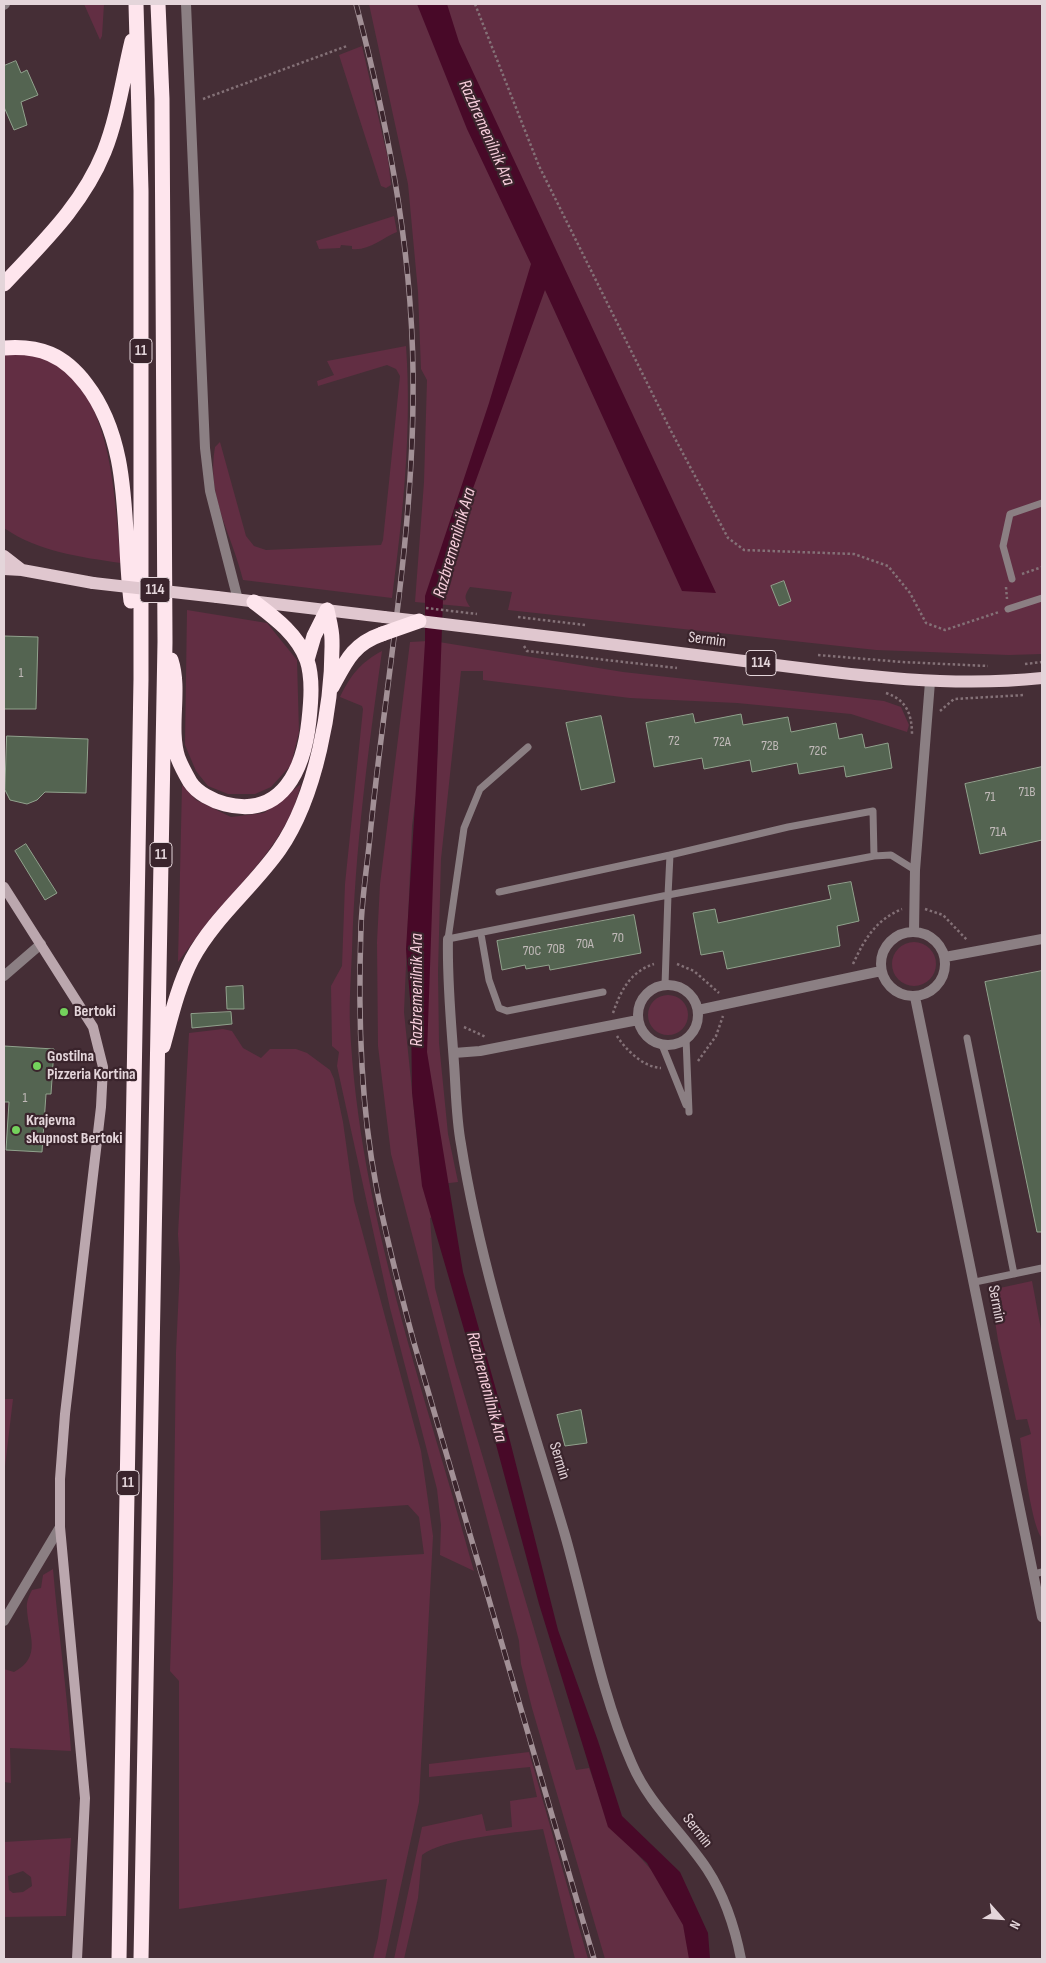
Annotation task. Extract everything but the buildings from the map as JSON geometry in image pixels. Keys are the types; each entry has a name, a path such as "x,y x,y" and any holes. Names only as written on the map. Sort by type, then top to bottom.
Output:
{"highway":[{"name":"11","path":"119,1959 141,679 141,191 136,4"},
{"name":"11","path":"142,1959 165,642 162,99 158,4"},
{"path":"4,284 49,238 70,212 90,181 104,151 119,103 123,78 137,23"},
{"path":"4,348 22,346 54,354 76,371 106,416 121,476 130,596 141,679"},
{"path":"165,642 176,683 178,757 192,784 213,801 239,808 265,803 278,796 288,785 300,765 306,744 311,704 307,660 300,646 283,624 254,602"},
{"path":"307,660 314,636 327,610"},
{"path":"157,1069 175,1003 192,959 213,928 279,850 295,825 308,794 319,751 328,692 332,638 327,610"},
{"path":"328,692 352,651 368,639 421,614"}],"main road":[{"name":"114","path":"4,556 22,570"},
{"name":"114","path":"4,569 22,570 93,583 384,617 421,614"},
{"name":"Sermin","path":"421,614 480,628 517,633 930,682 1042,678"}],"street":[{"path":"186,4 205,448 210,491 238,600"},
{"path":"914,932 915,870 930,682"},
{"path":"4,888 93,1026 102,1067 100,1107 65,1414 60,1479 60,1527 85,1798 77,1959"},
{"path":"914,932 931,936 937,942 945,957 944,976 939,984 924,995 915,997 897,993 890,987 881,971 881,961 888,943 905,933 914,932"},
{"name":"Sermin","path":"448,939 447,982 460,1142 487,1266 617,1723 644,1788 706,1869 718,1888 727,1910 741,1959"},
{"path":"945,957 1042,939"},
{"path":"4,976 40,944"},
{"path":"698,1010 881,971"},
{"path":"665,985 681,987 693,997 698,1010 696,1027 686,1039 675,1044 662,1045 646,1036 638,1020 640,1004 644,997 657,987 665,985"},
{"name":"Sermin","path":"915,997 1038,1573 1042,1617"},
{"path":"454,1053 480,1051 638,1020"},
{"path":"4,1621 60,1527"}],"lane":[{"path":"1012,579 1003,546 1010,514 1042,503"},
{"path":"1008,609 1042,598"},
{"path":"528,747 480,789 464,828 448,939 874,856 891,855 915,870"},
{"path":"499,892 788,827 873,811 874,856"},
{"path":"665,985 670,854"},
{"path":"481,934 489,980 499,1008 507,1011 603,992"},
{"path":"967,1038 1014,1274"},
{"path":"662,1045 689,1112 686,1039"},
{"path":"975,1282 1042,1268"}],"path":[{"path":"475,4 539,166 671,431 728,538 744,550 854,554 888,566 910,593 926,623 945,630 1008,609 1006,582 1042,567"},
{"path":"190,104 347,46"},
{"path":"421,614 477,614"},
{"path":"539,619 592,627"},
{"path":"517,633 527,651 685,669"},
{"path":"808,654 994,666"},
{"path":"1023,664 1042,662"},
{"path":"880,692 888,693 907,707 912,722 912,738"},
{"path":"937,719 939,712 954,699 1033,694"},
{"path":"853,965 870,932 886,916 904,908"},
{"path":"926,909 944,915 963,938 969,941"},
{"path":"673,963 694,971 709,982 718,993 728,991"},
{"path":"612,1015 626,983 638,971 653,965"},
{"path":"478,1034 492,1038"}],"shaded area":[{"path":"84,4 104,4 102,36 100,40"},
{"path":"369,4 1042,4 1042,654 1009,655 876,650 508,610 512,592 470,587 466,597 470,607 415,602 424,482 427,380 421,369 418,292 408,184"},
{"path":"362,46 388,159 391,185 386,188 381,186 339,55"},
{"path":"394,216 397,232 370,246 352,249 352,246 341,245 340,248 319,249 316,241"},
{"path":"406,346 408,378 407,441 400,535 392,598 243,580 217,499 213,465 215,447 220,442 246,536 254,546 266,550 381,545 400,376 396,369 387,365 318,386 317,381 334,375 327,361"},
{"path":"4,354 34,355 60,367 80,387 95,413 105,442 111,474 121,563 75,556 46,548 31,543 4,528"},
{"path":"187,610 267,623 297,660 299,732 291,765 271,787 255,794 228,794 208,786 196,771 185,745"},
{"path":"428,641 423,744 412,826 404,1012 420,1170 435,1216 430,1218 435,1288 455,1364 576,1770 589,1768 602,1804 620,1835 672,1893 679,1908 694,1959 605,1959 532,1708 521,1664 519,1641 391,1154 378,1046 377,942 380,884 410,642"},
{"path":"439,642 623,672 884,701 901,707 909,725 907,732 851,714 737,703 630,698 483,680 483,671 461,671 441,859 438,972 439,1043 448,1134 458,1182 441,1184 426,1089 432,802 438,750"},
{"path":"382,651 363,800 356,875 350,988 350,1026 356,1096 366,1165 380,1233 397,1301 474,1571 440,1555 441,1525 437,1489 390,1308 337,1066 339,1052 332,1046 331,986 342,966 345,884 363,709 362,706 340,697 357,670"},
{"path":"301,784 287,822 276,840 251,873 210,919 178,962 182,785 196,800 231,817 264,813"},
{"path":"914,942 926,946 932,952 936,964 932,976 926,982 914,986 902,982 896,976 892,964 896,952 902,946"},
{"path":"672,995 679,998 685,1004 688,1015 687,1023 679,1032 672,1035 664,1035 657,1032 649,1023 648,1011 651,1004 660,996"},
{"path":"223,1029 232,1031 243,1048 261,1058 270,1049 296,1049 307,1053 330,1070 334,1079 343,1122 354,1201 421,1451 433,1536 419,1802 385,1959 373,1959 387,1879 179,1909 179,1681 170,1671 176,1352 180,1267 178,1234 189,1033","holes":["408,1505 419,1517 424,1554 321,1560 320,1511"]},
{"path":"1032,1281 1042,1335 1042,1538 1031,1507 1020,1438 1031,1434 1027,1419 1016,1420 998,1340 991,1296 995,1289"},
{"path":"4,1399 13,1399 4,1475"},
{"path":"53,1569 71,1751 10,1748 11,1783 4,1782 4,1669 14,1672 23,1666 28,1659 32,1644 27,1601 32,1590 41,1588 43,1575"},
{"path":"529,1752 588,1959 575,1959 543,1829 462,1840 432,1849 422,1855 418,1898 404,1959 394,1959 422,1827 482,1814 486,1831 512,1827 510,1801 537,1797 530,1767 429,1777 429,1764"},
{"path":"71,1838 66,1916 4,1917 4,1842","holes":["23,1871 31,1877 32,1886 23,1892 13,1893 9,1890 8,1876"]}],"water":[{"name":"Razbremenilnik Ara","path":"417,4 447,4 459,42 716,593 682,591 545,290 463,516 443,599 427,1052 463,1272 507,1429 558,1630 598,1741 622,1816 680,1872 708,1933 710,1959 689,1959 683,1925 647,1863 608,1827 539,1604 477,1374 422,1186 412,1092 411,1011 406,949 425,642 425,596 489,403 531,264 467,129"}],"railway":[{"path":"356,4 390,150 405,249 413,349 413,399 408,511 363,897 360,959 360,1024 366,1121 380,1205 414,1343 594,1959"}],"place":[{"name":"Bertoki","path":"64,1012"},
{"name":"Gostilna Pizzeria Kortina","path":"37,1066"},
{"name":"Krajevna skupnost Bertoki","path":"16,1130"}]}
